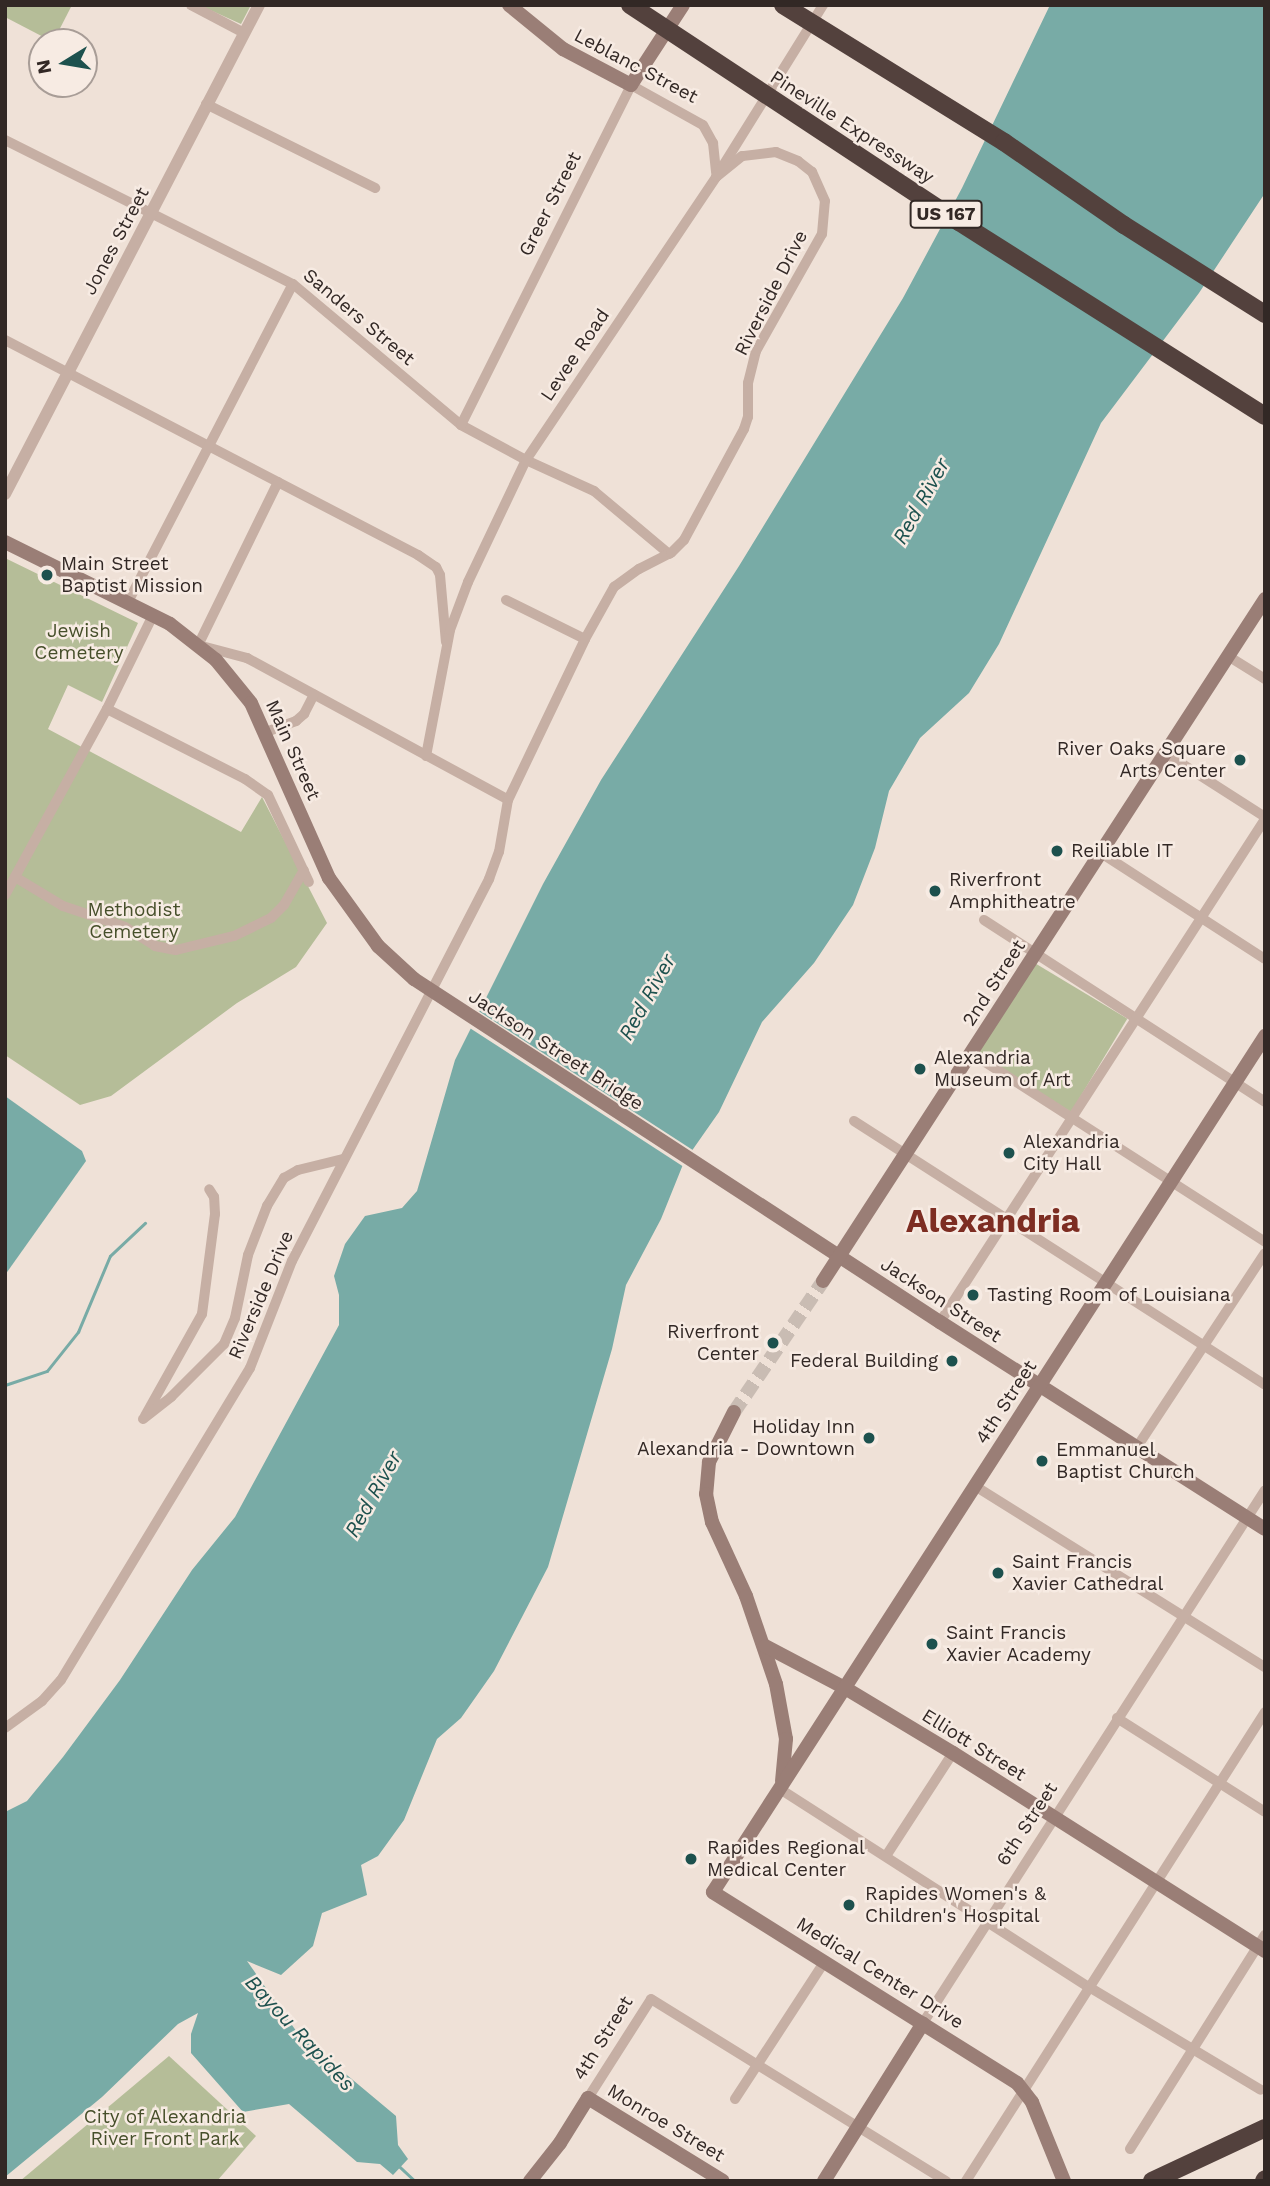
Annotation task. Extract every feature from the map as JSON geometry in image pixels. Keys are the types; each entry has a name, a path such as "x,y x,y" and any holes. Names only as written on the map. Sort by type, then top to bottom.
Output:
{"highway":[{"name":"Pineville Expressway","path":"630,5 1265,418"},
{"path":"783,5 1004,142 1124,225 1265,314"},
{"path":"1152,2181 1265,2128"}],"main road":[{"name":"Leblanc Street","path":"509,5 563,49 632,85"},
{"name":"Greer Street","path":"632,85 683,5"},
{"name":"Main Street","path":"5,542 153,615 198,645 232,678 251,703 266,732 329,878 362,927"},
{"name":"2nd Street","path":"823,1281 1265,599"},
{"name":"Jackson Street Bridge","path":"362,927 393,960 438,997 740,1192"},
{"name":"4th Street","path":"713,1892 1265,1036"},
{"name":"Jackson Street","path":"740,1192 1265,1529"},
{"path":"734,1412 709,1462 706,1494 712,1522 746,1596 765,1646 780,1703 786,1739 784,1775 780,1789"},
{"name":"Elliott Street","path":"765,1646 845,1688 1156,1882 1262,1944"},
{"name":"Medical Center Drive","path":"713,1892 1024,2089"},
{"name":"6th Street","path":"824,2181 923,2023"},
{"path":"1024,2089 1041,2121 1064,2181"},
{"path":"530,2181 560,2143 588,2098"},
{"name":"Monroe Street","path":"588,2098 723,2181"}],"street":[{"path":"191,5 244,33"},
{"name":"Jones Street","path":"5,494 66,372 154,212 206,104 259,5"},
{"name":"Levee Road","path":"426,756 447,646 468,582 526,460 716,177 823,5"},
{"name":"Leblanc Street","path":"632,85 703,125 713,143 716,177"},
{"name":"Greer Street","path":"461,425 632,85"},
{"path":"206,104 375,188"},
{"name":"Sanders Street","path":"5,140 154,212 293,284 461,425 526,460 594,491 669,554"},
{"name":"Riverside Drive","path":"5,1728 42,1701 61,1680 250,1368 260,1349 292,1261 489,879 499,852 508,800 585,639 614,587 639,569 669,554 684,540 744,429 748,417 748,383 756,351 822,234 825,201 812,172 799,161 776,152 741,156 716,177"},
{"path":"128,602 293,284"},
{"path":"5,340 418,555 436,567 442,587 442,626 447,646"},
{"path":"278,482 198,645 247,658 508,800"},
{"path":"506,600 585,639"},
{"path":"7,889 107,709 153,615"},
{"path":"1228,656 1265,679"},
{"path":"266,732 296,721 304,714 314,694"},
{"path":"107,709 245,779 268,795 309,882"},
{"path":"940,1322 1265,818 1165,753"},
{"path":"1101,853 1265,959"},
{"path":"15,877 63,906 125,927 155,946 176,950 234,936 271,918 284,905 304,870"},
{"path":"984,920 1265,1102"},
{"path":"971,1053 1265,1242"},
{"path":"854,1121 1265,1385"},
{"name":"Riverside Drive","path":"208,1189 214,1198 215,1214 202,1314 143,1419 171,1397 223,1344 235,1318 248,1255 267,1206 284,1178 298,1170 344,1159"},
{"path":"1137,1447 1265,1253"},
{"path":"975,1486 1265,1667"},
{"name":"6th Street","path":"923,2023 1265,1490"},
{"path":"966,2181 1265,1712"},
{"path":"1117,1718 1265,1812"},
{"path":"886,1856 953,1753"},
{"path":"780,1789 1089,1987 1261,2090"},
{"path":"1130,2149 1262,1944"},
{"path":"736,2099 825,1961"},
{"name":"4th Street","path":"588,2098 651,1999 757,2065"},
{"path":"757,2065 946,2181"}],"green space":[{"path":"5,5 72,5 60,28 28,29 5,17"},
{"path":"199,5 251,5 241,24"},
{"name":"Methodist Cemetery","path":"5,558 138,623 102,702 68,685 48,729 241,832 262,797 327,923 296,967 237,1003 111,1096 80,1105 5,1055 5,890 9,884 5,881"},
{"path":"1033,962 1127,1019 1071,1112 977,1055"},
{"name":"City of Alexandria River Front Park","path":"169,2056 256,2136 217,2181 20,2181"}],"water":[{"name":"Red River","path":"1050,5 1265,5 1265,193 1199,293 1101,423 999,644 969,693 920,738 889,791 875,848 853,905 814,963 762,1022 719,1112 684,1162 661,1219 626,1285 612,1349 548,1567 494,1671 461,1718 437,1739 404,1820 378,1856 361,1865 367,1895 322,1913 313,1946 281,1975 247,1961 299,2035 396,2116 398,2145 408,2159 393,2175 380,2164 357,2162 289,2104 243,2112 191,2053 191,2034 198,2013 178,2024 102,2097 5,2177 5,1812 27,1801 63,1757 120,1680 192,1570 235,1517 339,1325 339,1295 334,1276 345,1244 365,1216 402,1208 417,1191 455,1060 543,884 601,780 739,566 903,298 962,188"},
{"path":"5,1096 82,1151 86,1161 5,1275"}],"pier":[{"path":"477,1010 695,1152 685,1168 467,1026"}],"waterway":[{"path":"5,1385 47,1371 78,1332 110,1256 145,1223"},
{"name":"Bayou Rapides","path":"399,2166 415,2181"}],"tunnel":[{"path":"734,1412 823,1281"}],"place":[{"name":"Main Street Baptist Mission","path":"47,575"},
{"name":"River Oaks Square Arts Center","path":"1240,760"},
{"name":"Reiliable IT","path":"1057,851"},
{"name":"Riverfront Amphitheatre","path":"935,891"},
{"name":"Alexandria Museum of Art","path":"920,1069"},
{"name":"Alexandria City Hall","path":"1009,1153"},
{"name":"Tasting Room of Louisiana","path":"973,1295"},
{"name":"Riverfront Center","path":"773,1343"},
{"name":"Federal Building","path":"952,1361"},
{"name":"Holiday Inn Alexandria - Downtown","path":"869,1438"},
{"name":"Emmanuel Baptist Church","path":"1042,1461"},
{"name":"Saint Francis Xavier Cathedral","path":"998,1573"},
{"name":"Saint Francis Xavier Academy","path":"932,1644"},
{"name":"Rapides Regional Medical Center","path":"691,1859"},
{"name":"Rapides Women's & Children's Hospital","path":"849,1905"}],"district":[{"name":"Alexandria","path":"993,1221"}],"park label":[{"name":"Jewish Cemetery","path":"79,642"}]}
